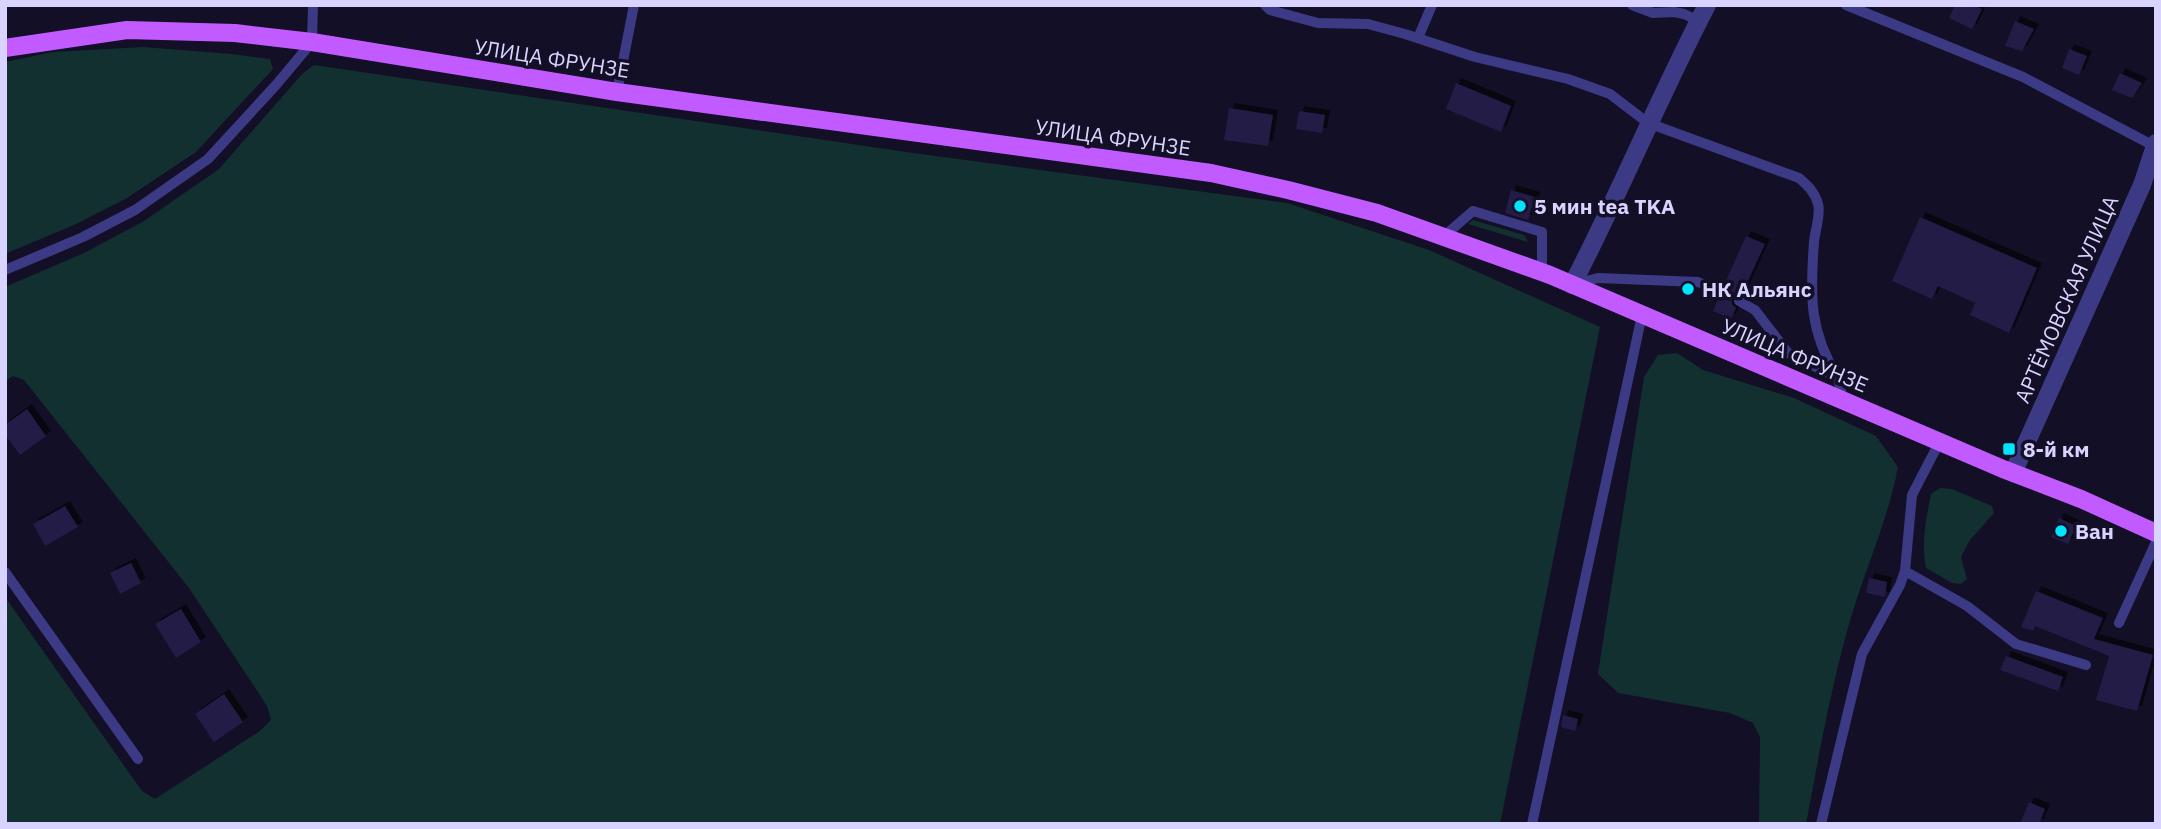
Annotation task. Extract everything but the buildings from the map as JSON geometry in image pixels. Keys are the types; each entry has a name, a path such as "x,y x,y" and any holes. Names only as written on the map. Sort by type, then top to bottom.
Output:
{"main road":[{"name":"УЛИЦА ФРУНЗЕ","path":"5,48 127,30 235,33 312,42 617,92 1211,173 1288,190 1377,213 1542,272 2156,533"}],"street":[{"path":"1572,285 1703,13"},
{"name":"АРТЁМОВСКАЯ УЛИЦА","path":"2013,473 2142,185 2155,144"}],"lane":[{"path":"5,270 83,237 135,210 208,159 312,42 313,5"},
{"path":"617,92 634,5"},
{"path":"1265,5 1270,10 1318,23 1368,24 1475,57 1568,79 1610,94 1648,123 1799,178 1813,190 1819,206 1812,278 1815,330 1825,356 1838,378 1843,401"},
{"path":"1418,38 1432,5"},
{"path":"1632,5 1653,13 1703,13"},
{"path":"1846,5 2023,76 2155,144"},
{"path":"1443,236 1473,211 1542,232 1542,272"},
{"path":"1572,285 1598,278 1698,282 1721,292"},
{"path":"1739,301 1755,310 1788,353 1838,378"},
{"path":"1532,824 1642,315"},
{"path":"1821,824 1862,654 1905,571 1912,495 1940,440"},
{"path":"2119,623 2153,559 2156,542"},
{"path":"1905,571 1967,606 2016,645 2086,665"},
{"path":"5,572 138,759"}],"green space":[{"path":"143,47 270,59 273,69 196,152 127,198 74,225 5,254 5,62 53,52"},
{"path":"314,65 913,153 1287,203 1429,250 1600,327 1500,824 5,824 5,597 142,791 155,799 260,731 271,720 267,706 189,588 24,380 13,376 5,381 5,287 86,252 144,221 219,169 303,73"},
{"path":"1473,220 1524,235 1528,242 1468,224"},
{"path":"1677,353 1703,370 1794,398 1876,436 1898,467 1840,658 1806,824 1759,824 1760,737 1753,723 1730,713 1618,693 1598,674 1644,377 1658,355"},
{"path":"1940,488 1952,489 1992,506 1994,513 1970,540 1961,557 1967,579 1961,584 1952,583 1926,568 1924,540 1927,513 1931,494"}],"place":[{"name":"5 мин tea TKA","path":"1520,206"},
{"name":"НК Альянс","path":"1688,289"},
{"name":"8-й км","path":"2009,449"},
{"name":"Ван","path":"2061,531"}]}
